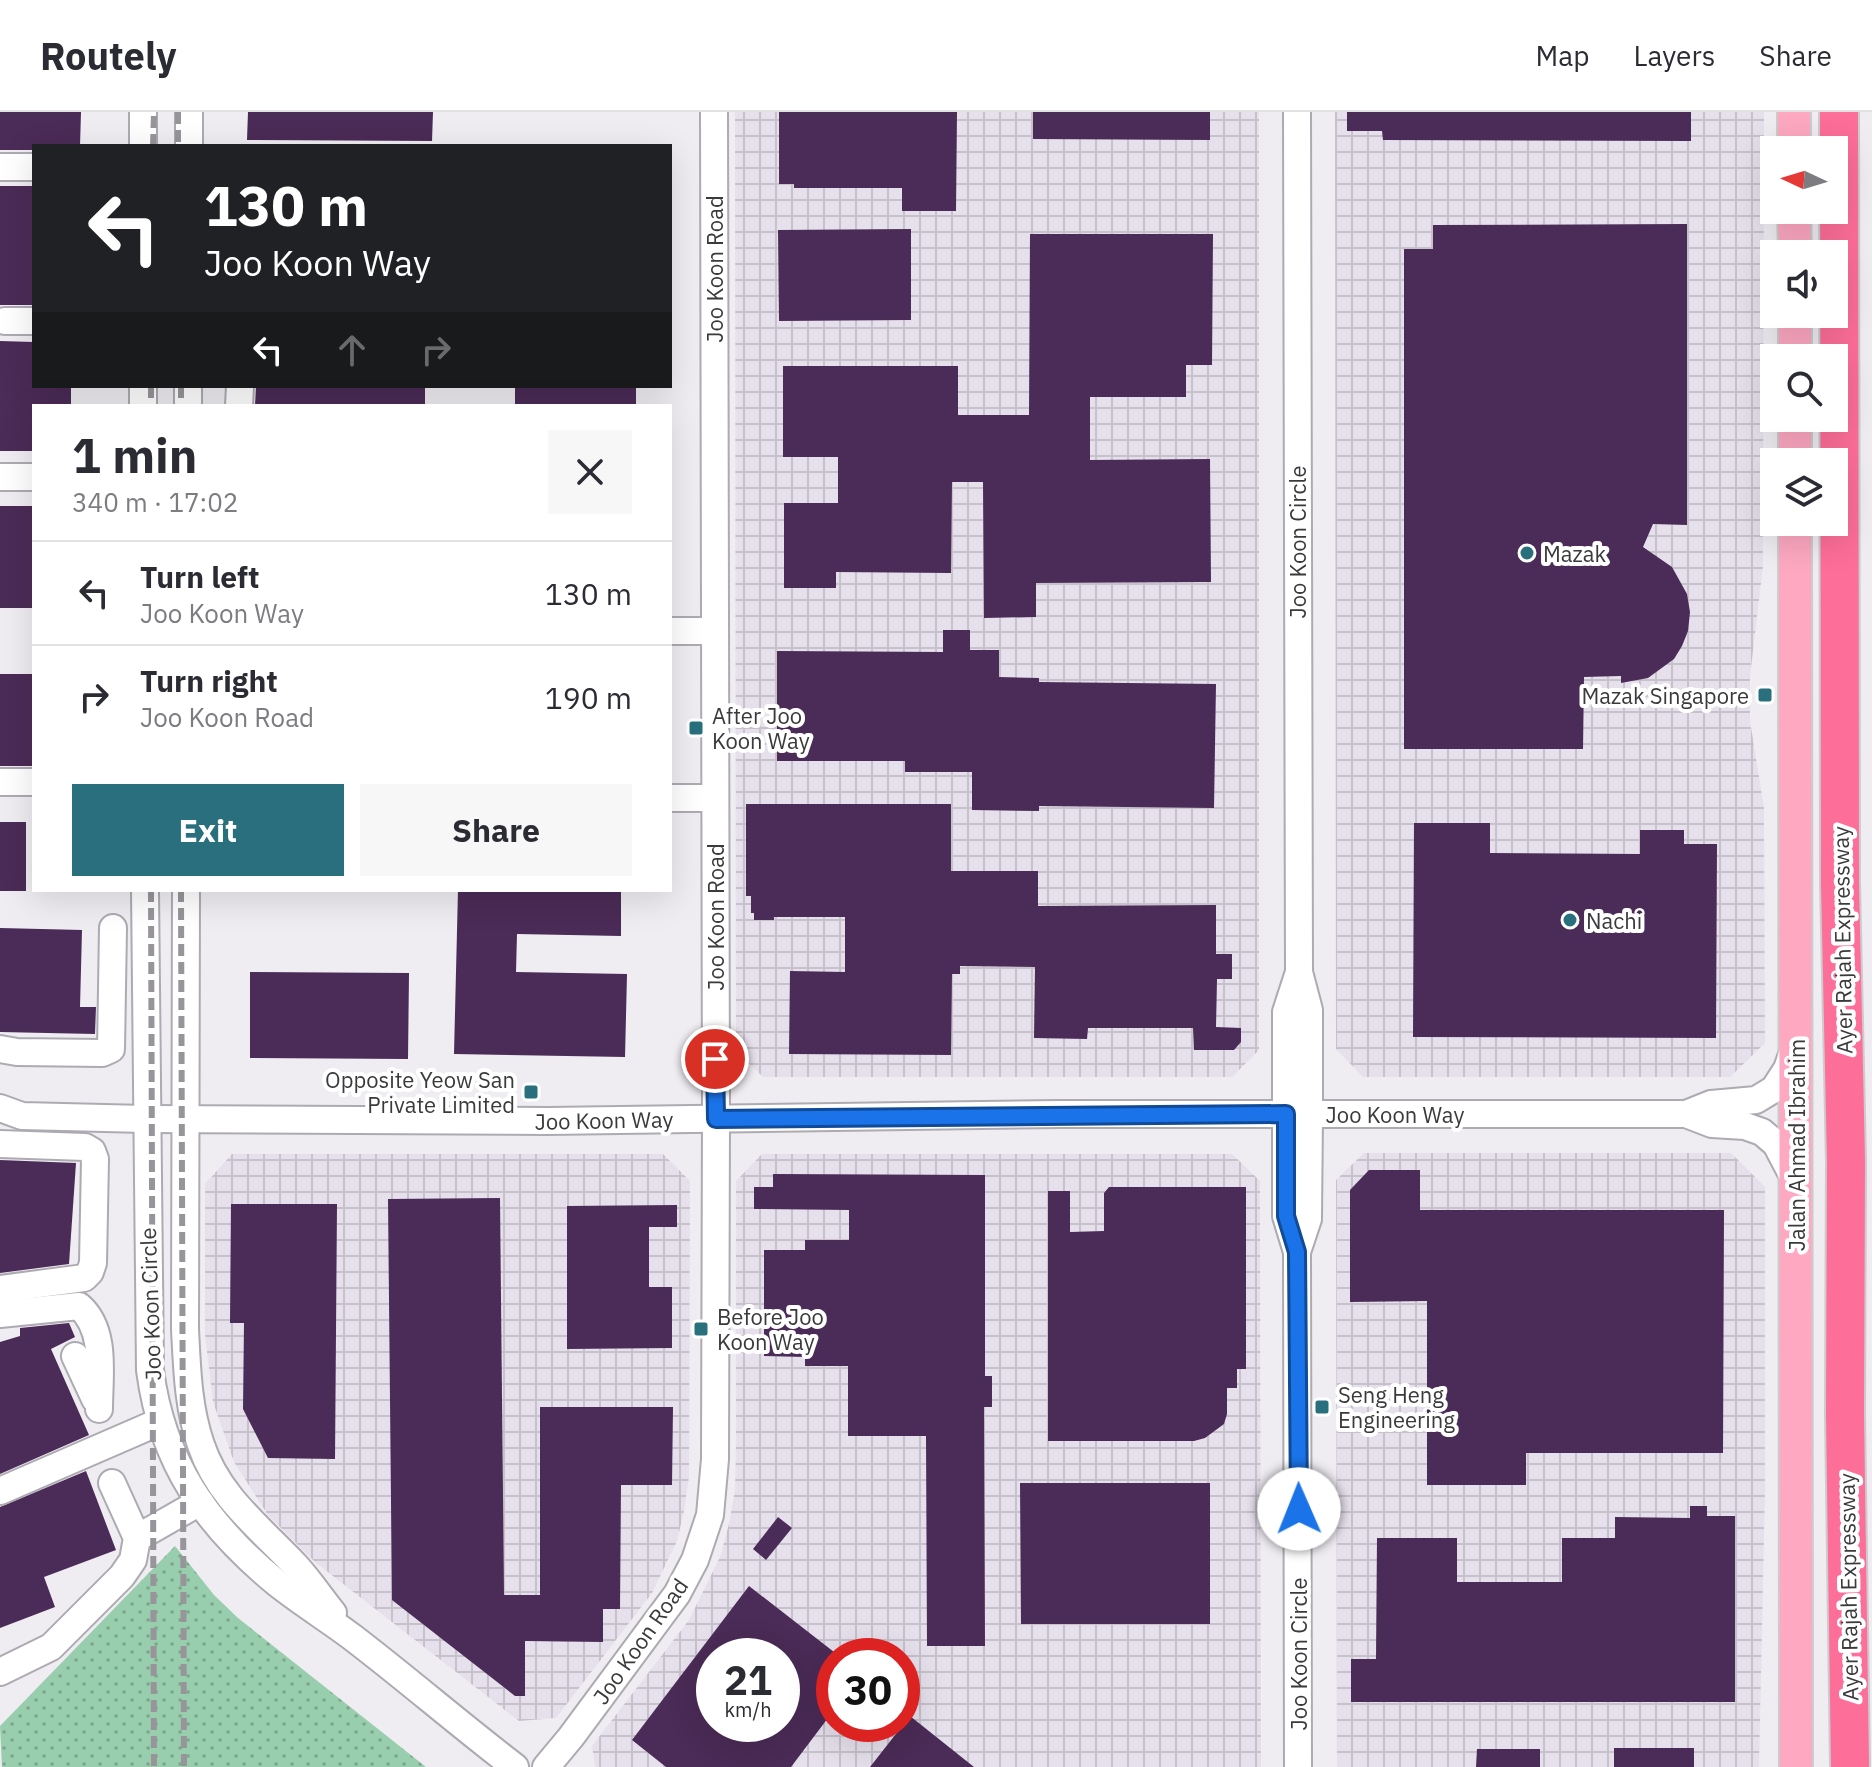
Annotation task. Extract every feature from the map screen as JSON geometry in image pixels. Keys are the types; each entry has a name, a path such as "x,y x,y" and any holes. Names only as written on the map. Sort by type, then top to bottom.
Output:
{"highway":[{"name":"Ayer Rajah Expressway","path":"1839,112 1840,883 1846,1161 1845,1414 1850,1767"},
{"path":"1825,1767 1845,1414"}],"main road":[{"path":"1794,112 1794,136"},
{"name":"Jalan Ahmad Ibrahim","path":"1795,536 1796,1767"}],"street":[{"path":"143,112 143,144"},
{"path":"189,112 189,144"},
{"name":"Joo Koon Road","path":"546,1767 677,1594 695,1560 710,1515 715,1459 716,1119 714,112"},
{"name":"Joo Koon Circle","path":"1297,112 1299,972 1309,1010 1297,1114 1308,1219 1297,1252 1298,1767"},
{"path":"0,167 32,167"},
{"path":"5,321 32,321"},
{"path":"0,477 32,477"},
{"path":"672,631 715,631"},
{"path":"0,782 32,782"},
{"path":"672,798 715,798"},
{"name":"Joo Koon Circle","path":"145,892 150,1370 159,1422 178,1468 215,1523 278,1584 353,1638 515,1767"},
{"name":"Joo Koon Circle","path":"186,892 186,1343 188,1382 201,1447 210,1468 238,1510 296,1566 353,1638"},
{"path":"0,1049 102,1053 111,1049 113,932 145,938"},
{"name":"Joo Koon Way","path":"1686,1114 1711,1104 1756,1100 1774,1089 1787,1069 1797,1042"},
{"name":"Joo Koon Way","path":"0,1108 22,1116 145,1119 548,1121 1686,1114 1712,1124 1745,1126 1762,1132 1776,1144 1796,1182"},
{"path":"0,1144 85,1147 92,1151 95,1159 93,1263 90,1272 84,1278 0,1289"},
{"path":"0,1314 79,1306 89,1314 99,1339 99,1409"},
{"path":"75,1356 115,1442"},
{"path":"0,1491 159,1422"},
{"path":"0,1672 51,1647 122,1576 133,1560 137,1538 112,1483"},
{"path":"137,1538 200,1502"}],"shaded area":[{"path":"735,112 1259,112 1259,1050 1232,1077 763,1077 736,1051"},
{"path":"1335,112 1764,112 1764,136 1760,136 1760,224 1764,224 1764,240 1760,240 1760,328 1764,328 1763,344 1760,344 1760,432 1763,432 1763,448 1760,448 1760,536 1763,536 1763,566 1750,676 1750,721 1764,808 1765,1043 1730,1077 1363,1077 1336,1049"},
{"path":"1364,1153 1731,1153 1765,1187 1765,1490 1759,1767 1337,1767 1336,1180"},
{"path":"232,1154 663,1154 690,1181 689,1477 677,1541 652,1593 556,1718 519,1721 315,1562 268,1515 234,1462 213,1402 205,1335 205,1184"},
{"path":"762,1154 1232,1154 1260,1181 1261,1767 595,1767 592,1746 689,1620 720,1557 735,1490 736,1181"}],"green space":[{"path":"175,1546 214,1595 238,1618 426,1767 2,1767 0,1726"}],"building":[{"path":"0,112 81,112 80,144 32,144 32,150 0,150"},
{"path":"248,112 433,112 432,141 247,140"},
{"path":"779,112 957,112 956,211 902,211 902,188 794,188 794,184 779,184"},
{"path":"1033,112 1210,112 1210,140 1033,139"},
{"path":"1347,112 1691,112 1691,141 1383,140 1382,131 1347,131"},
{"path":"0,186 32,186 32,305 0,305"},
{"path":"1687,224 1687,525 1653,524 1643,547 1672,567 1687,594 1690,612 1688,631 1682,646 1674,659 1648,678 1621,683 1621,676 1584,677 1583,749 1404,749 1404,249 1433,249 1433,225"},
{"path":"911,229 911,320 779,321 778,230"},
{"path":"1030,234 1213,234 1212,365 1186,365 1186,397 1090,397 1090,460 1210,459 1211,582 1036,583 1036,617 984,618 983,482 952,482 951,573 836,572 836,588 784,588 784,503 838,503 838,457 783,457 783,366 958,366 958,415 1029,415"},
{"path":"0,341 32,342 32,388 71,388 71,404 32,404 32,451 0,451"},
{"path":"256,388 425,388 425,404 255,404"},
{"path":"515,388 636,388 636,404 515,404"},
{"path":"0,506 32,506 32,608 0,608"},
{"path":"943,630 970,630 970,650 999,650 999,677 1039,678 1039,682 1216,684 1214,808 1039,806 1039,811 972,810 972,772 905,772 905,761 777,761 777,651 943,652"},
{"path":"0,674 32,674 32,766 0,766"},
{"path":"746,804 951,804 951,871 1038,871 1038,906 1216,905 1216,954 1232,954 1232,979 1217,979 1216,1027 1241,1028 1241,1042 1234,1050 1194,1050 1193,1028 1088,1028 1087,1039 1034,1038 1035,967 960,966 960,974 952,974 951,1055 789,1054 790,971 845,972 845,917 754,920 751,896 746,896"},
{"path":"0,822 26,822 26,891 0,891"},
{"path":"1414,823 1490,823 1490,853 1640,854 1640,830 1684,830 1684,844 1717,844 1716,1038 1413,1037"},
{"path":"458,892 621,892 621,936 517,934 516,972 627,974 625,1057 454,1054"},
{"path":"0,928 82,930 80,1007 96,1007 95,1034 0,1032"},
{"path":"250,972 409,973 408,1059 250,1058"},
{"path":"0,1160 76,1163 69,1264 0,1273"},
{"path":"1369,1170 1420,1170 1420,1210 1724,1210 1723,1453 1526,1453 1526,1485 1427,1485 1427,1301 1350,1302 1350,1190"},
{"path":"773,1174 985,1175 985,1376 992,1376 992,1407 984,1407 985,1646 927,1646 926,1436 848,1436 848,1366 805,1366 805,1357 764,1356 764,1250 805,1250 805,1240 849,1240 849,1210 754,1209 754,1187 773,1187"},
{"path":"1109,1187 1246,1187 1246,1369 1237,1369 1237,1388 1227,1388 1224,1424 1205,1438 1194,1441 1048,1441 1048,1191 1070,1191 1070,1232 1104,1231 1104,1193"},
{"path":"500,1198 504,1595 540,1595 540,1407 673,1407 672,1485 621,1485 620,1609 603,1609 603,1642 525,1641 525,1696 515,1696 392,1600 388,1199"},
{"path":"231,1204 337,1204 335,1459 268,1458 243,1409 244,1323 230,1323"},
{"path":"677,1205 677,1227 649,1227 649,1287 672,1287 672,1348 567,1349 567,1206"},
{"path":"69,1323 75,1337 51,1349 89,1435 0,1474 0,1342 20,1336 20,1328"},
{"path":"86,1471 116,1550 44,1577 55,1607 0,1628 0,1507"},
{"path":"1020,1483 1210,1483 1210,1624 1021,1624"},
{"path":"1690,1506 1707,1506 1707,1516 1735,1516 1735,1702 1351,1702 1351,1659 1376,1659 1377,1538 1457,1538 1457,1582 1562,1582 1562,1538 1615,1538 1615,1517 1690,1518"},
{"path":"778,1517 792,1528 766,1560 753,1549"},
{"path":"749,1586 816,1638 816,1734 791,1767 666,1767 632,1740 696,1656 696,1742 800,1742 800,1638 709,1638"},
{"path":"920,1724 974,1767 870,1767 890,1742 920,1742"},
{"path":"1614,1748 1694,1748 1694,1767 1614,1767"},
{"path":"1477,1749 1540,1749 1540,1767 1476,1767"}],"railway":[{"path":"153,144 154,112"},
{"path":"178,112 178,144"},
{"path":"151,388 151,404"},
{"path":"181,388 181,404"},
{"path":"151,892 154,1767"},
{"path":"181,892 184,1767"}],"place":[{"name":"Mazak","path":"1527,553"},
{"name":"Mazak Singapore","path":"1765,695"},
{"name":"After Joo Koon Way","path":"696,728"},
{"name":"Nachi","path":"1570,920"},
{"name":"Opposite Yeow San Private Limited","path":"531,1092"},
{"name":"Before Joo Koon Way","path":"701,1329"},
{"name":"Seng Heng Engineering","path":"1322,1407"}],"route":[{"path":"715,1059 716,1119 1286,1114 1286,1216 1297,1252 1299,1509"}]}
